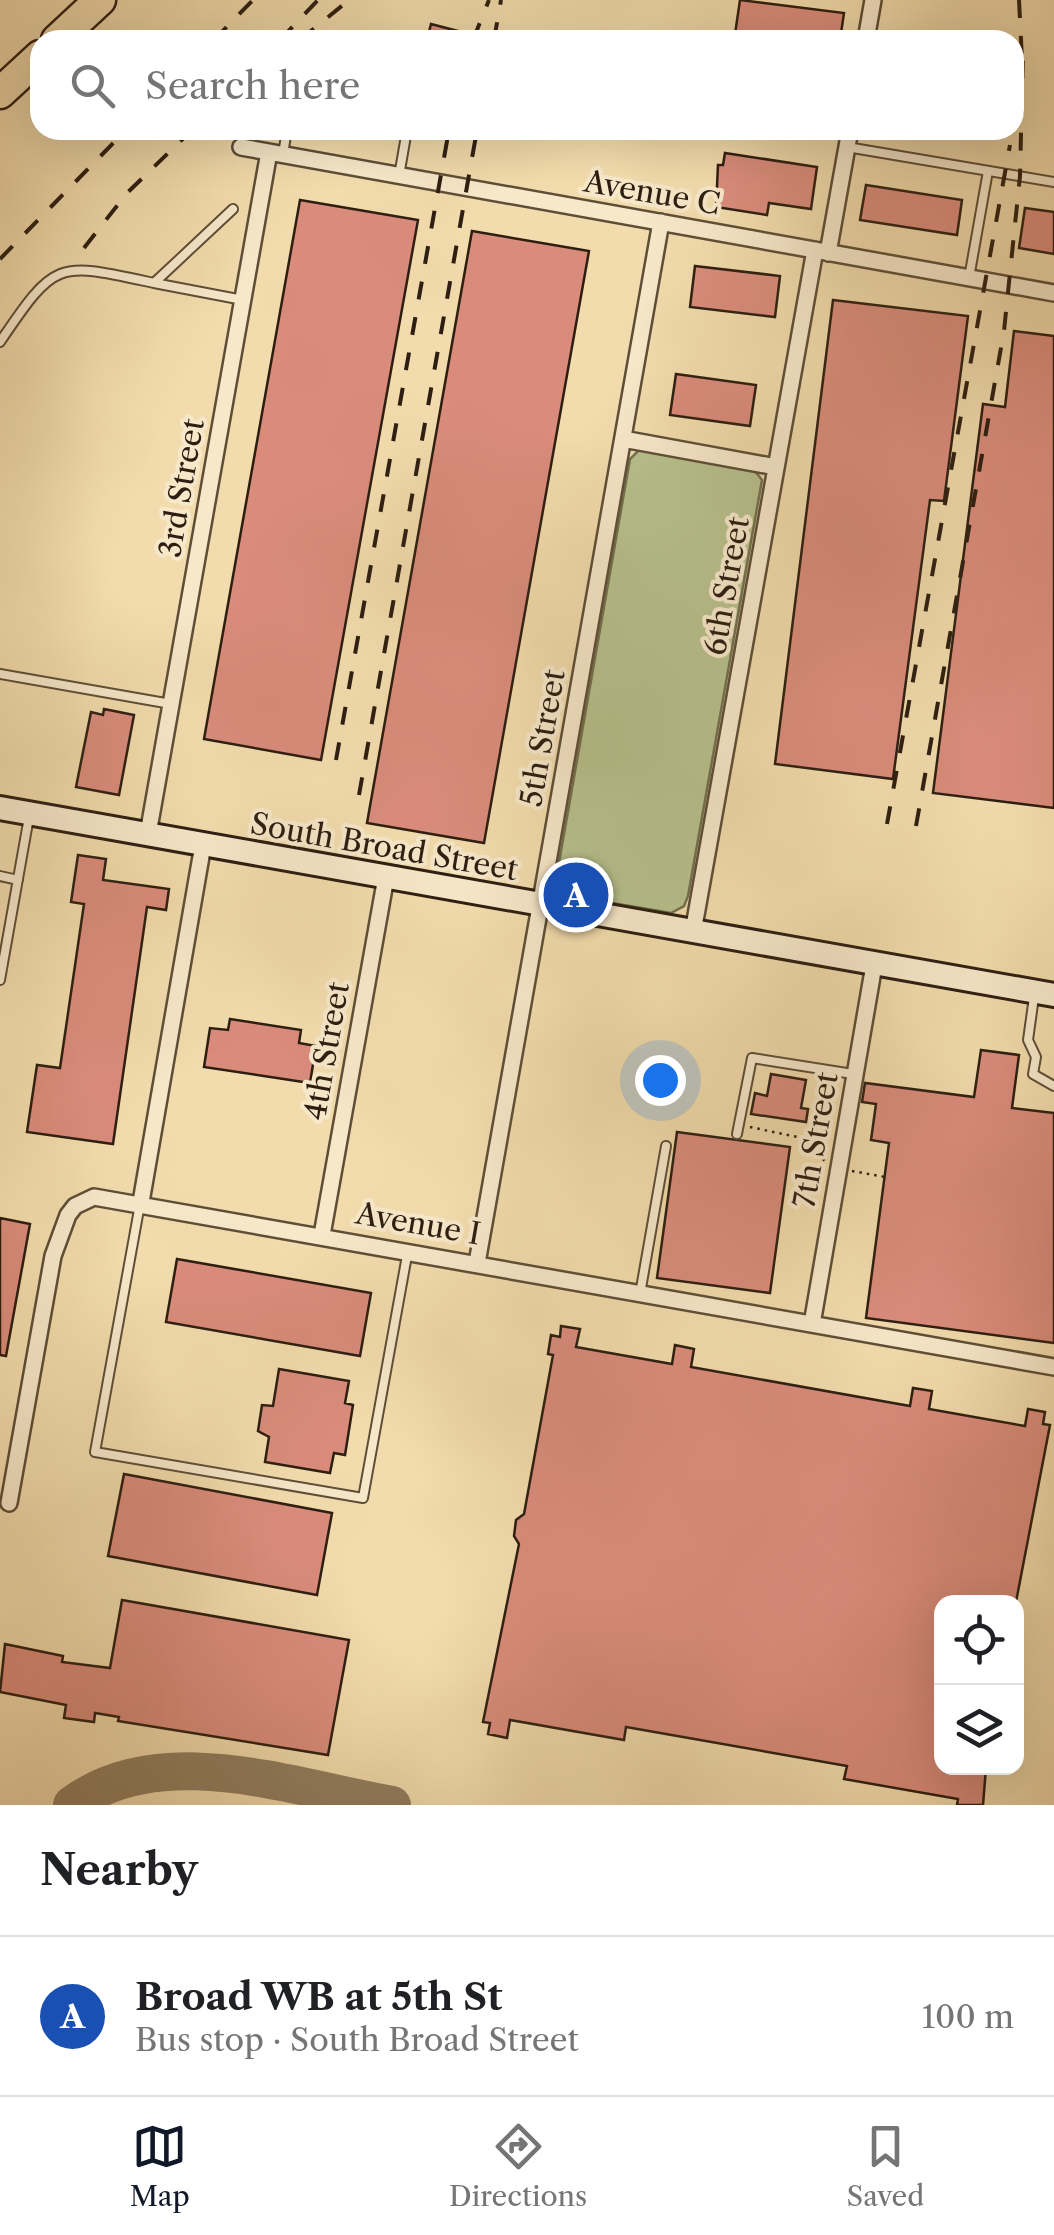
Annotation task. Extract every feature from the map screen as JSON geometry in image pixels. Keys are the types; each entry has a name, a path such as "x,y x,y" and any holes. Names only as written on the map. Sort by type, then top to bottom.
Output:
{"highway":[{"path":"68,30 100,0"},
{"path":"0,94 30,66"}],"street":[{"path":"868,30 873,0"},
{"name":"6th Street","path":"693,932 776,467 848,140"},
{"name":"Avenue C","path":"241,147 1054,293"},
{"name":"3rd Street","path":"148,834 244,300 276,153"},
{"name":"5th Street","path":"477,1263 660,222"},
{"path":"623,440 776,467"},
{"name":"South Broad Street","path":"0,808 1044,994"},
{"path":"140,1202 203,845"},
{"name":"4th Street","path":"322,1235 386,877"},
{"name":"7th Street","path":"812,1324 874,965"},
{"name":"Avenue I","path":"9,1503 54,1256 68,1215 75,1206 94,1197 140,1202 1054,1367"}],"lane":[{"path":"276,153 282,140"},
{"path":"399,176 406,140"},
{"path":"847,147 1054,182"},
{"path":"969,278 988,171"},
{"path":"154,283 234,209"},
{"path":"0,342 43,280 57,272 95,270 244,300"},
{"path":"0,674 171,704"},
{"path":"0,980 29,813"},
{"path":"0,876 18,880"},
{"path":"1044,994 1028,1040 1036,1057 1034,1074 1054,1086"},
{"path":"738,1129 752,1058 856,1074"},
{"path":"640,1294 666,1146"},
{"path":"140,1202 95,1452 363,1498 408,1250"}],"path":[{"path":"738,1129 802,1138 822,1160 885,1177"}],"green space":[{"path":"639,450 755,471 762,480 688,896 684,906 671,913 571,896 557,874 630,459"}],"building":[{"path":"740,0 844,13 841,30 736,30"},
{"path":"431,24 454,30 430,30"},
{"path":"725,153 817,167 811,209 769,203 767,215 716,207 718,165 723,165"},
{"path":"866,185 962,200 957,235 860,220"},
{"path":"300,200 418,220 321,760 204,739"},
{"path":"1025,208 1054,212 1054,254 1019,248"},
{"path":"472,231 589,251 484,843 367,823"},
{"path":"695,266 780,276 775,317 690,307"},
{"path":"833,300 968,316 944,501 930,500 893,779 775,764"},
{"path":"1014,331 1054,336 1054,808 933,793 983,404 1005,407"},
{"path":"676,374 756,385 750,426 670,415"},
{"path":"104,709 134,715 119,795 76,787 91,712 103,715"},
{"path":"78,855 106,859 103,880 169,889 166,910 147,907 113,1144 27,1132 37,1065 60,1068 84,904 71,902"},
{"path":"230,1019 301,1030 299,1043 316,1046 310,1083 204,1067 210,1028 228,1030"},
{"path":"981,1050 1019,1055 1012,1108 1054,1113 1054,1343 866,1318 889,1143 871,1140 876,1104 862,1102 865,1083 974,1097"},
{"path":"771,1074 806,1080 801,1108 808,1109 806,1122 751,1114 755,1093 767,1096"},
{"path":"677,1132 790,1147 770,1293 657,1278"},
{"path":"0,1218 30,1224 6,1356 0,1355"},
{"path":"177,1259 371,1293 360,1356 166,1322"},
{"path":"561,1326 580,1329 576,1347 672,1364 675,1345 694,1349 691,1367 910,1406 913,1388 932,1391 929,1409 1025,1426 1028,1409 1045,1412 1043,1424 1050,1425 1017,1595 934,1595 934,1775 985,1775 983,1805 957,1805 958,1799 844,1779 847,1766 626,1727 624,1740 510,1720 507,1738 488,1734 490,1723 483,1722 519,1544 514,1536 516,1520 524,1514 553,1355 548,1354 551,1335 560,1337"},
{"path":"279,1369 349,1381 345,1403 353,1405 345,1455 334,1453 330,1473 265,1462 269,1437 258,1431 262,1405 273,1406"},
{"path":"124,1474 332,1513 317,1595 108,1556"},
{"path":"122,1600 349,1640 328,1755 118,1721 119,1717 95,1713 94,1722 64,1718 66,1705 0,1692 5,1644 63,1656 62,1662 110,1668"}],"taxiway":[{"path":"72,1805 107,1785 145,1775 185,1771 269,1780 392,1805"}],"railway":[{"path":"224,30 253,0"},
{"path":"290,30 318,0"},
{"path":"312,30 349,0"},
{"path":"477,30 489,0"},
{"path":"496,30 501,0"},
{"path":"1019,0 1020,30"},
{"path":"0,259 116,140"},
{"path":"84,248 127,193 182,140"},
{"path":"336,760 447,140"},
{"path":"359,795 475,140"},
{"path":"916,826 1004,331 1021,140"},
{"path":"887,824 1010,145"}],"place":[{"name":"Broad WB at 5th St","path":"576,895"}]}
